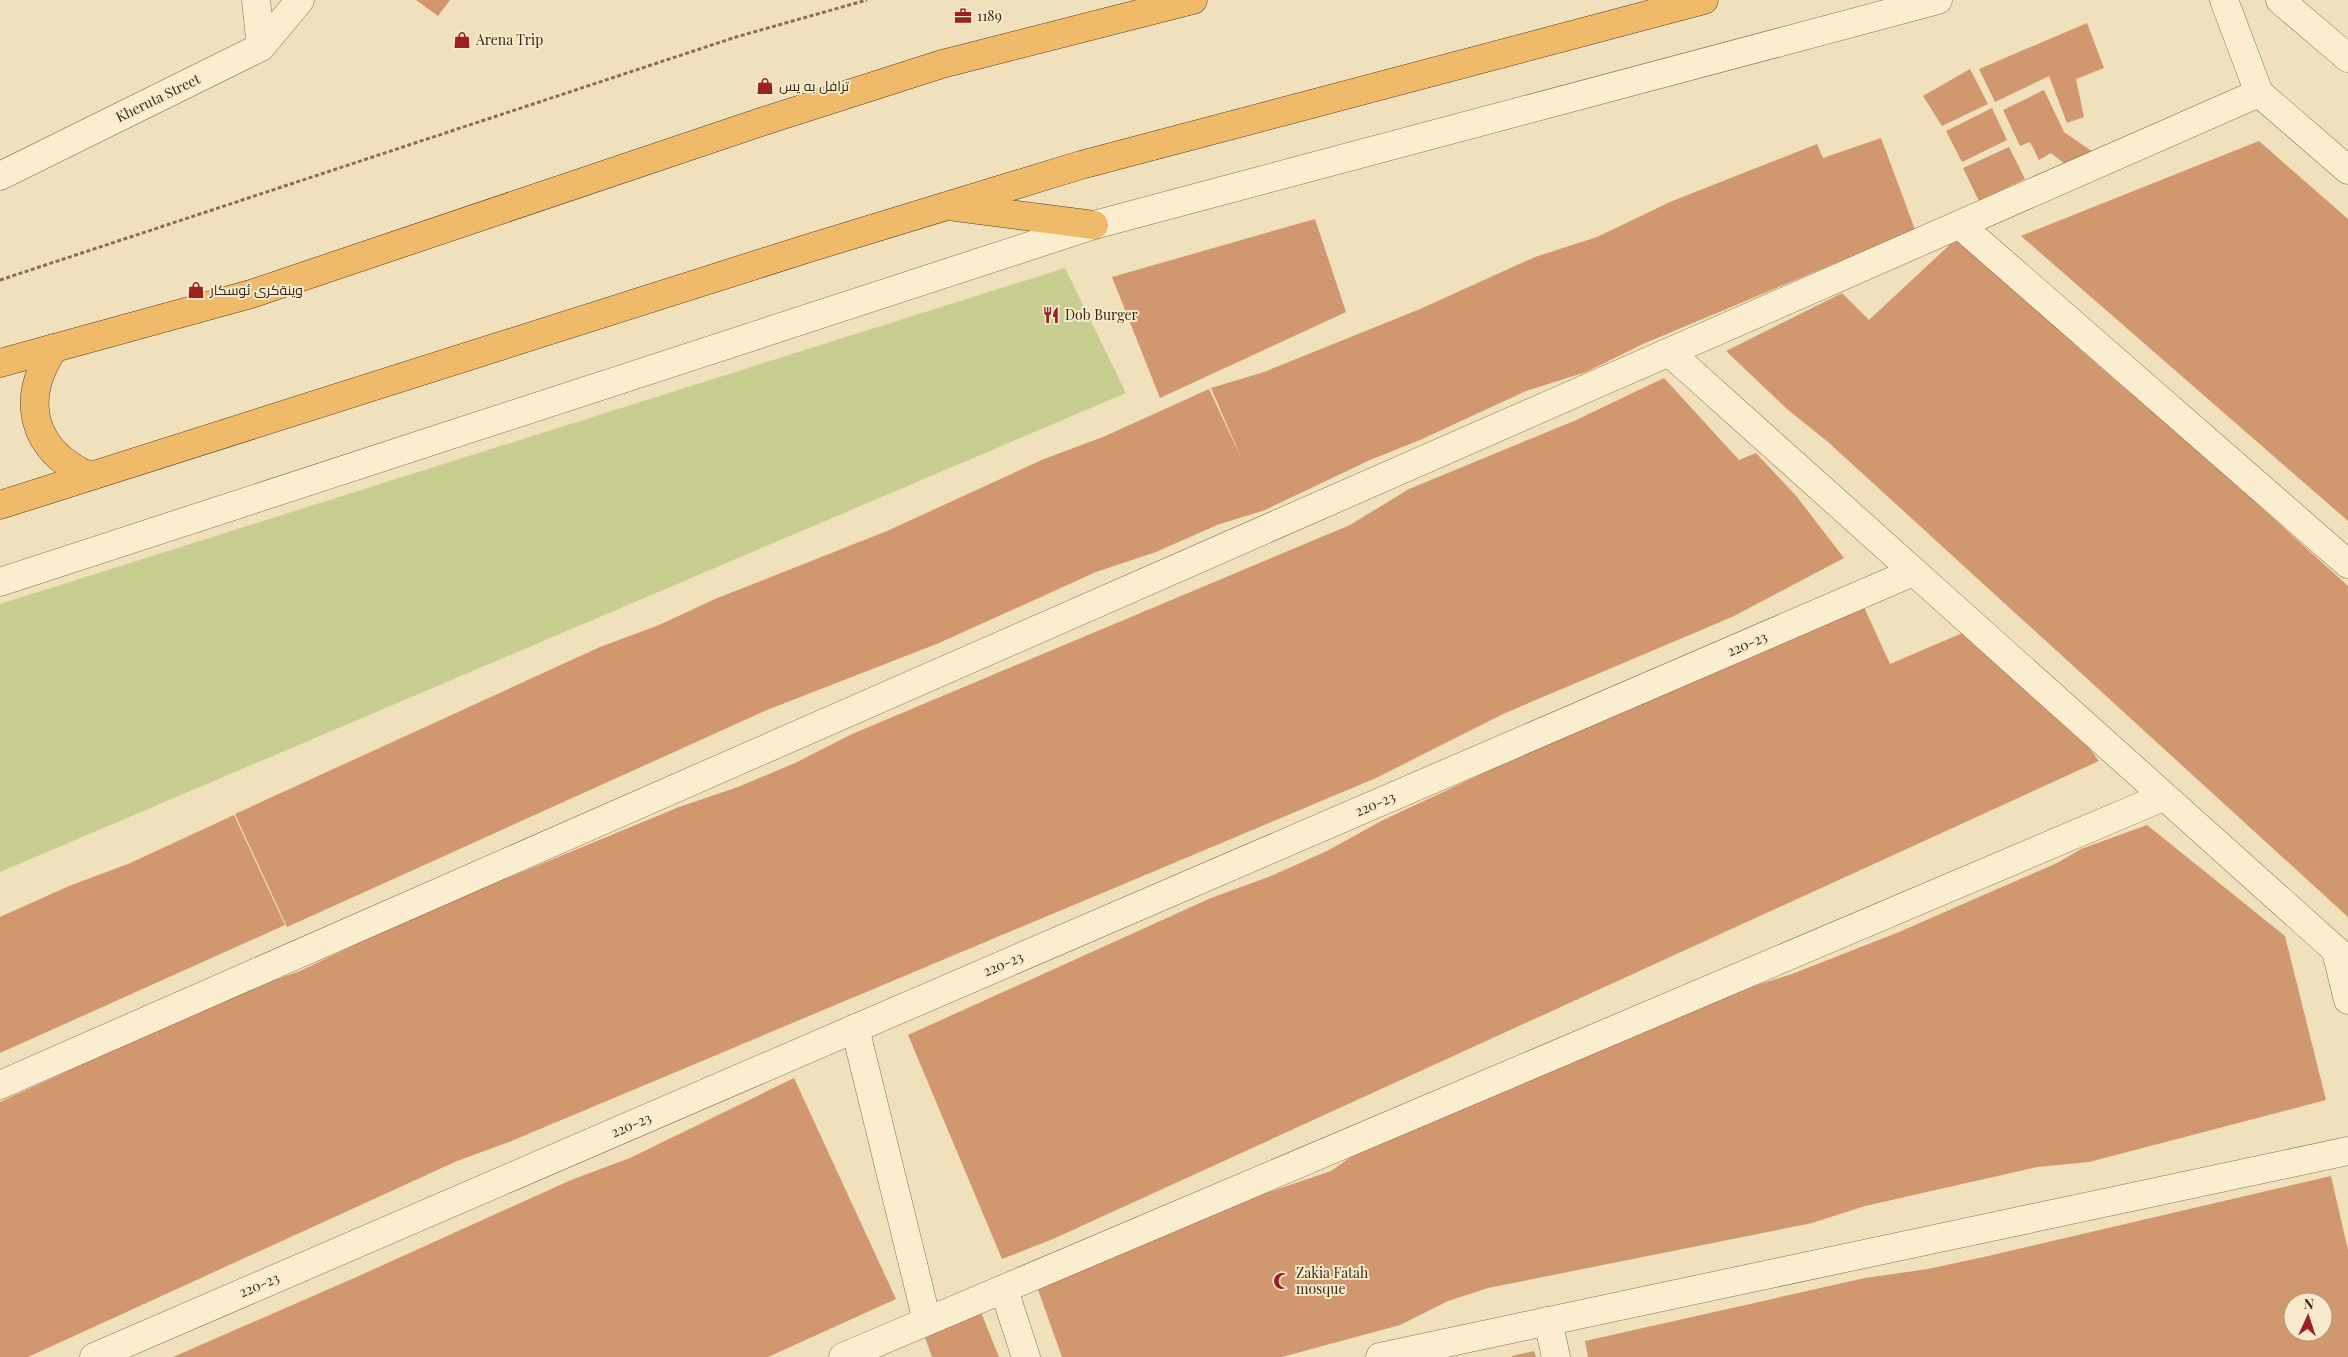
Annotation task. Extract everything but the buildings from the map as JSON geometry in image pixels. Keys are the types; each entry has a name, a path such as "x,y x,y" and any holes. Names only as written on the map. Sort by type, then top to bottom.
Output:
{"highway":[{"path":"0,363 251,294 764,121 942,64 1193,0"},
{"path":"0,505 948,206 1081,166 1704,0"},
{"path":"948,206 1094,224"},
{"path":"54,348 43,364 36,383 34,403 37,422 45,440 56,456 72,468 90,476"}],"street":[{"path":"256,0 261,47"},
{"name":"Kheruta Street","path":"0,176 261,47 300,0"},
{"path":"0,582 1094,224 1938,0"},
{"path":"2224,0 2259,93 2348,170"},
{"path":"2280,0 2348,58"},
{"path":"0,1085 2259,93"},
{"path":"1960,225 2348,564"},
{"path":"1669,352 2163,797 2344,953 2348,1000"},
{"name":"220-23","path":"94,1357 1912,572"},
{"path":"843,1357 2163,797"},
{"path":"854,1028 927,1321"},
{"path":"1380,1357 2348,1151"},
{"path":"1004,1290 1026,1357"},
{"path":"1548,1321 1556,1357"}],"path":[{"path":"0,280 736,37 867,0"}],"green space":[{"path":"1065,268 1126,393 0,872 0,604"}],"place":[{"name":"1189","path":"963,16"},
{"name":"Arena Trip","path":"462,40"},
{"name":"ترافل به يس","path":"765,86"},
{"name":"وينةكرى ئوسكار","path":"196,290"},
{"name":"Dob Burger","path":"1051,315"},
{"name":"Zakia Fatah mosque","path":"1282,1281"}]}
